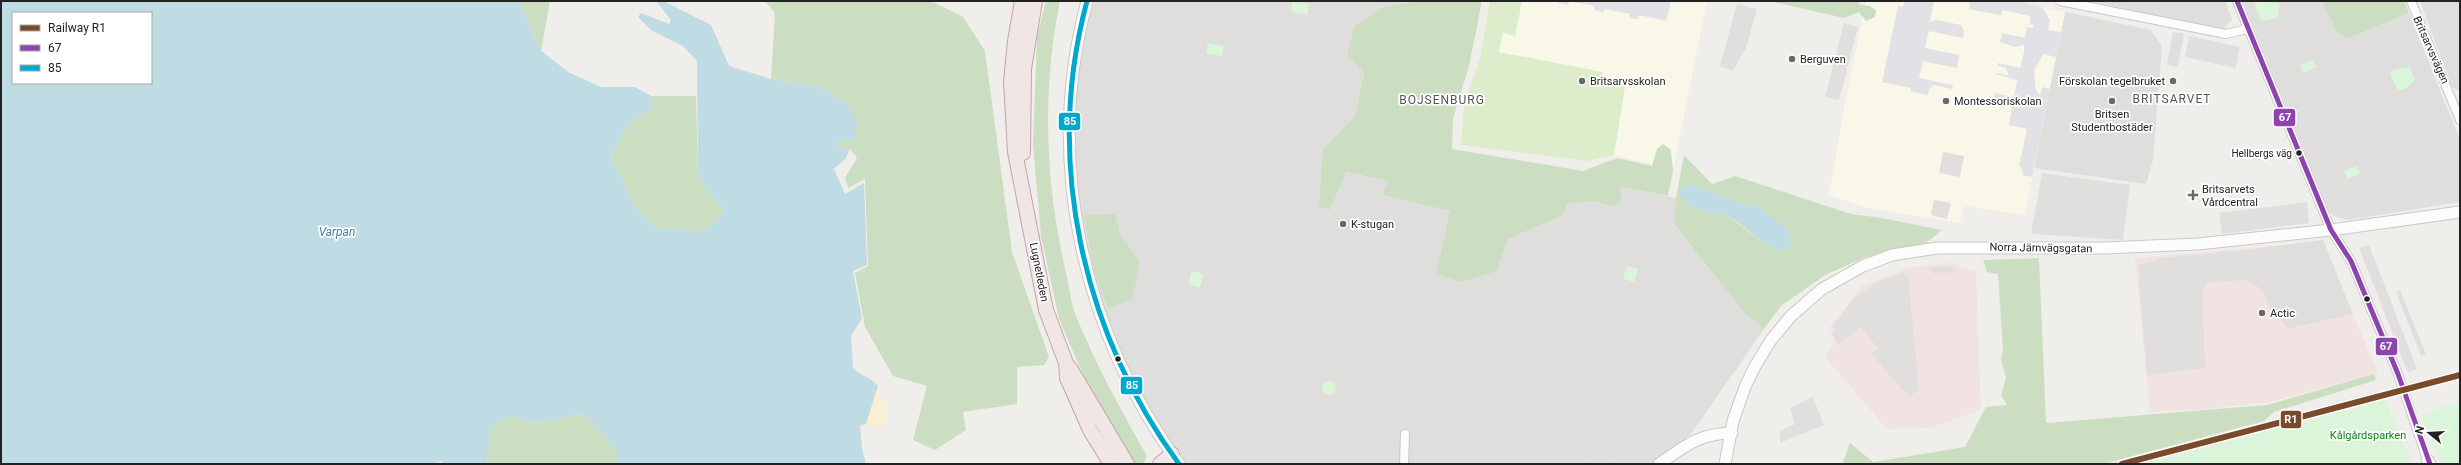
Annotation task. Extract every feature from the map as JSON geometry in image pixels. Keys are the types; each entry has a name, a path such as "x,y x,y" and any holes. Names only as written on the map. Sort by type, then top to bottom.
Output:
{"highway":[{"name":"Lugnetleden","path":"1022,1 1013,52 1011,82 1012,129 1046,310 1066,363 1067,378 1082,412 1111,464"},
{"name":"Lugnetleden","path":"1021,179 1024,69 1034,1"},
{"name":"Lugnetleden","path":"1066,363 1074,373 1104,428 1127,464"},
{"path":"1160,464 1176,459"}],"street":[{"path":"1087,1 1075,54 1069,128 1071,184 1077,229 1092,294 1106,332 1135,394 1176,459"},
{"path":"2060,1 2226,34 2247,29"},
{"path":"2237,1 2247,29 2331,230 2351,260 2387,347 2429,462"},
{"name":"Britsarvsvägen","path":"2411,1 2457,100 2460,120"},
{"name":"Norra Järnvägsgatan","path":"1725,464 1729,452 1734,417 1754,368 1768,344 1791,316 1809,299 1841,277 1863,266 1892,255 1937,248 2145,248 2331,230 2460,212"},
{"path":"1658,464 1699,438 1714,434 1732,433"},
{"path":"1404,464 1405,434"},
{"name":"Norra Järnvägsgatan","path":"1729,452 1730,464"}],"shaded area":[{"path":"1093,1 1415,1 1381,8 1347,56 1364,72 1355,116 1323,149 1330,210 1345,172 1387,181 1382,195 1450,211 1436,274 1497,271 1508,239 1564,215 1567,204 1592,201 1612,206 1621,187 1676,198 1674,224 1746,315 1764,329 1691,434 1651,464 1186,464 1145,409 1125,375 1078,234 1074,97 1086,22"},
{"name":"Britsarvsskolan","path":"1490,1 1707,1 1673,170 1614,155 1588,161 1461,145 1464,105 1480,58"},
{"path":"1559,1 1569,1 1568,5 1558,3"},
{"path":"1569,1 1671,1 1666,21 1639,15 1638,19 1629,18 1630,14 1605,9 1604,12 1594,10 1594,6"},
{"name":"Montessoriskolan","path":"1866,1 2017,1 2065,12 2025,215 1964,206 1960,223 1864,207 1829,195 1843,113"},
{"path":"1905,1 1934,1 1930,22 1936,20 1961,25 1964,30 1963,38 1929,31 1925,48 1959,55 1957,68 1923,61 1919,78 1953,85 1952,89 1934,85 1929,89 1928,95 1910,91 1911,88 1882,82 1898,6 1903,7"},
{"path":"1959,1 2017,1 2042,7 2050,20 2048,30 2061,32 2056,57 2043,54 2034,71 2036,91 2040,95 2043,87 2050,89 2032,177 2023,175 2022,168 2019,166 2027,129 2009,125 2013,101 1993,99 1994,93 2014,97 2017,80 1995,74 1999,73 2009,76 2006,68 1998,66 1998,63 2020,68 2024,52 2024,45 2015,47 2000,42 2002,33 2025,38 2027,27 2033,28 2034,25 2030,24 2030,16 2003,10 2001,15 1969,9 1970,3"},
{"path":"2090,1 2225,1 2232,19 2223,30"},
{"path":"2243,1 2324,1 2323,3 2349,38 2409,13 2460,140 2460,202 2347,220 2334,216 2329,211"},
{"path":"2420,1 2460,1 2460,92 2452,87"},
{"path":"1737,4 1757,9 1746,48 1733,71 1720,66"},
{"path":"1107,8 1128,13 1107,90 1086,85"},
{"path":"2065,12 2151,30 2162,46 2153,160 2146,184 2034,168"},
{"path":"1131,14 1152,21 1132,91 1127,90 1116,93 1110,91"},
{"path":"2406,18 2412,33 2352,59 2346,45"},
{"path":"1844,23 1858,27 1839,100 1825,97"},
{"path":"2173,32 2184,34 2178,67 2167,65"},
{"path":"2189,36 2240,47 2236,68 2185,57"},
{"path":"2309,103 2322,134 2305,142 2292,111"},
{"path":"1083,106 1104,106 1109,211 1087,212"},
{"path":"2456,134 2460,144 2417,161 2413,151"},
{"path":"1943,152 1964,156 1960,177 1939,173"},
{"path":"2042,173 2130,185 2123,240 2031,234"},
{"path":"2436,178 2442,203 2421,205 2420,195 2425,195 2424,184"},
{"path":"1934,200 1951,203 1947,219 1931,215"},
{"path":"2307,202 2309,223 2222,234 2219,213"},
{"path":"2323,240 2353,314 2288,329 2266,297 2265,247"},
{"path":"2369,245 2417,369 2408,373 2359,248"},
{"path":"2265,247 2266,297 2288,329 2353,314 2378,373 2269,402 2197,410 2150,412 2135,258"},
{"path":"2264,248 2294,328 2274,316 2263,292 2256,285 2244,280 2207,283 2202,291 2205,368 2147,375 2138,266 2161,258"},
{"path":"1951,263 1976,271 1981,410 1930,428 1887,429 1825,357 1834,343 1830,327 1862,286 1908,268"},
{"path":"1950,266 1955,270 1952,273 1942,272 1940,274 1937,272 1935,274 1927,268"},
{"path":"1904,272 1906,277 1908,276 1919,389 1909,397 1871,354 1878,348 1860,327 1839,344 1832,334 1836,330 1832,327 1853,299 1879,281"},
{"path":"2400,290 2426,354 2421,356 2396,292"},
{"path":"1131,303 1159,370 1139,379 1112,311"},
{"path":"1731,334 1746,347 1689,428 1674,413"},
{"path":"2460,370 2460,380 2142,464 2102,464"},
{"path":"1189,377 1215,414 1196,426 1218,457 1217,464 1197,464 1153,400"},
{"path":"1813,397 1824,425 1780,443 1780,431 1795,424 1790,408"},
{"path":"1646,403 1664,426 1671,442 1640,464 1587,464 1607,454 1611,460 1633,449 1616,425"}],"green space":[{"path":"518,1 550,1 541,51"},
{"path":"765,1 931,1 963,17 985,51 1012,252 1049,357 1044,365 1017,367 1017,404 963,412 966,430 935,450 913,440 927,386 893,376 865,327 855,273 868,266 865,179 848,188 845,178 857,158 850,149 839,150 838,141 846,103 835,98 826,89 771,79 775,13"},
{"path":"1046,1 1060,1 1050,68 1048,135 1053,202 1071,298 1076,316 1100,370 1147,456 1144,464 1135,463 1095,402 1059,319 1041,236 1033,144 1037,36"},
{"path":"1293,1 1309,4 1307,15 1291,12"},
{"path":"1415,1 1482,1 1469,66 1453,118 1452,149 1583,171 1617,158 1652,166 1657,149 1663,144 1671,150 1673,171 1668,196 1621,187 1621,202 1612,206 1592,201 1567,204 1564,215 1508,239 1497,271 1461,282 1436,274 1450,211 1382,195 1387,181 1346,172 1330,210 1319,206 1323,149 1355,116 1364,72 1347,56 1354,27 1381,8"},
{"path":"1490,1 1522,1 1515,36 1503,33 1499,52 1603,72 1602,76 1626,81 1614,155 1588,161 1461,145 1464,105 1480,58"},
{"path":"1769,1 1858,1 1860,5 1870,6 1876,10 1875,17 1866,21 1859,12 1844,18"},
{"path":"2254,1 2280,3 2277,18 2261,21"},
{"path":"2327,1 2405,2 2409,13 2349,38 2337,32 2323,3"},
{"path":"1208,43 1224,46 1222,56 1206,53"},
{"path":"2313,60 2317,67 2303,73 2300,65"},
{"path":"2410,67 2415,80 2404,90 2398,90 2390,74 2394,69"},
{"path":"651,96 696,96 698,176 724,211 714,224 701,232 654,227 636,208 611,156 628,125 651,109"},
{"path":"1684,155 1712,184 1735,176 1851,214 1882,218 1942,230 1926,243 1866,257 1825,275 1781,306 1764,329 1746,315 1674,224 1676,198","holes":["1741,204 1757,206 1779,251 1724,214"]},
{"path":"2357,166 2360,174 2347,179 2344,171"},
{"path":"1115,214 1120,234 1139,261 1133,299 1108,308 1094,271 1084,215"},
{"path":"2039,258 2046,423 2267,405 2374,374 2376,380 2274,412 2264,421 2102,464 1842,464 1850,443 1873,462 1965,447 1986,407 2007,405 2001,395 2006,378 2001,359 2003,349 1998,274 1987,272 1983,260"},
{"path":"1627,266 1638,269 1634,282 1623,279"},
{"path":"1192,271 1204,274 1200,287 1188,284"},
{"path":"1329,381 1334,383 1336,388 1334,393 1329,395 1324,393 1322,388 1324,383"},
{"name":"Kålgårdsparken","path":"2385,400 2412,464 2142,464 2381,401"},
{"path":"2460,401 2460,464 2441,464 2421,415"},
{"path":"583,414 619,451 614,464 487,464 492,426 511,416 536,423"}],"sand":[{"path":"878,386 881,398 885,399 887,423 874,427 868,426 866,424"}],"water":[{"name":"Varpan","path":"1,1 518,1 541,51 570,73 601,87 635,87 651,96 651,109 628,125 611,156 636,208 654,227 701,232 714,223 724,211 698,176 697,61 683,46 651,30 638,17 641,13 669,24 671,20 656,1 663,1 711,25 729,66 771,79 826,89 835,98 846,103 856,120 855,139 838,141 839,150 850,148 846,158 834,169 845,194 864,183 867,265 853,271 862,318 851,336 853,367 878,386 866,424 860,425 862,448 866,464 614,464 618,451 583,414 536,423 511,416 492,426 487,464 444,464 442,461 432,464 1,464"},
{"path":"1692,185 1741,204 1757,206 1789,230 1789,247 1779,251 1725,215 1709,213 1693,206 1680,196 1680,189"}],"rail line":[{"name":"R1","path":"2122,464 2460,375"}],"transit line":[{"name":"85","path":"1087,1 1075,61 1070,122 1072,183 1080,243 1096,301 1118,358 1145,412 1179,464"},
{"name":"67","path":"2237,1 2331,230 2351,261 2398,374 2430,464"}],"place":[{"name":"Berguven","path":"1792,59"},
{"name":"Britsarvsskolan","path":"1582,81"},
{"name":"Förskolan tegelbruket","path":"2173,81"},
{"name":"Montessoriskolan","path":"1946,101"},
{"name":"Britsen Studentbostäder","path":"2112,101"},
{"name":"Hellbergs väg","path":"2299,153"},
{"name":"Britsarvets Vårdcentral","path":"2193,195"},
{"name":"K-stugan","path":"1343,224"},
{"name":"Actic","path":"2262,313"}],"district":[{"name":"BRITSARVET","path":"2172,99"},
{"name":"BOJSENBURG","path":"1442,100"}]}
